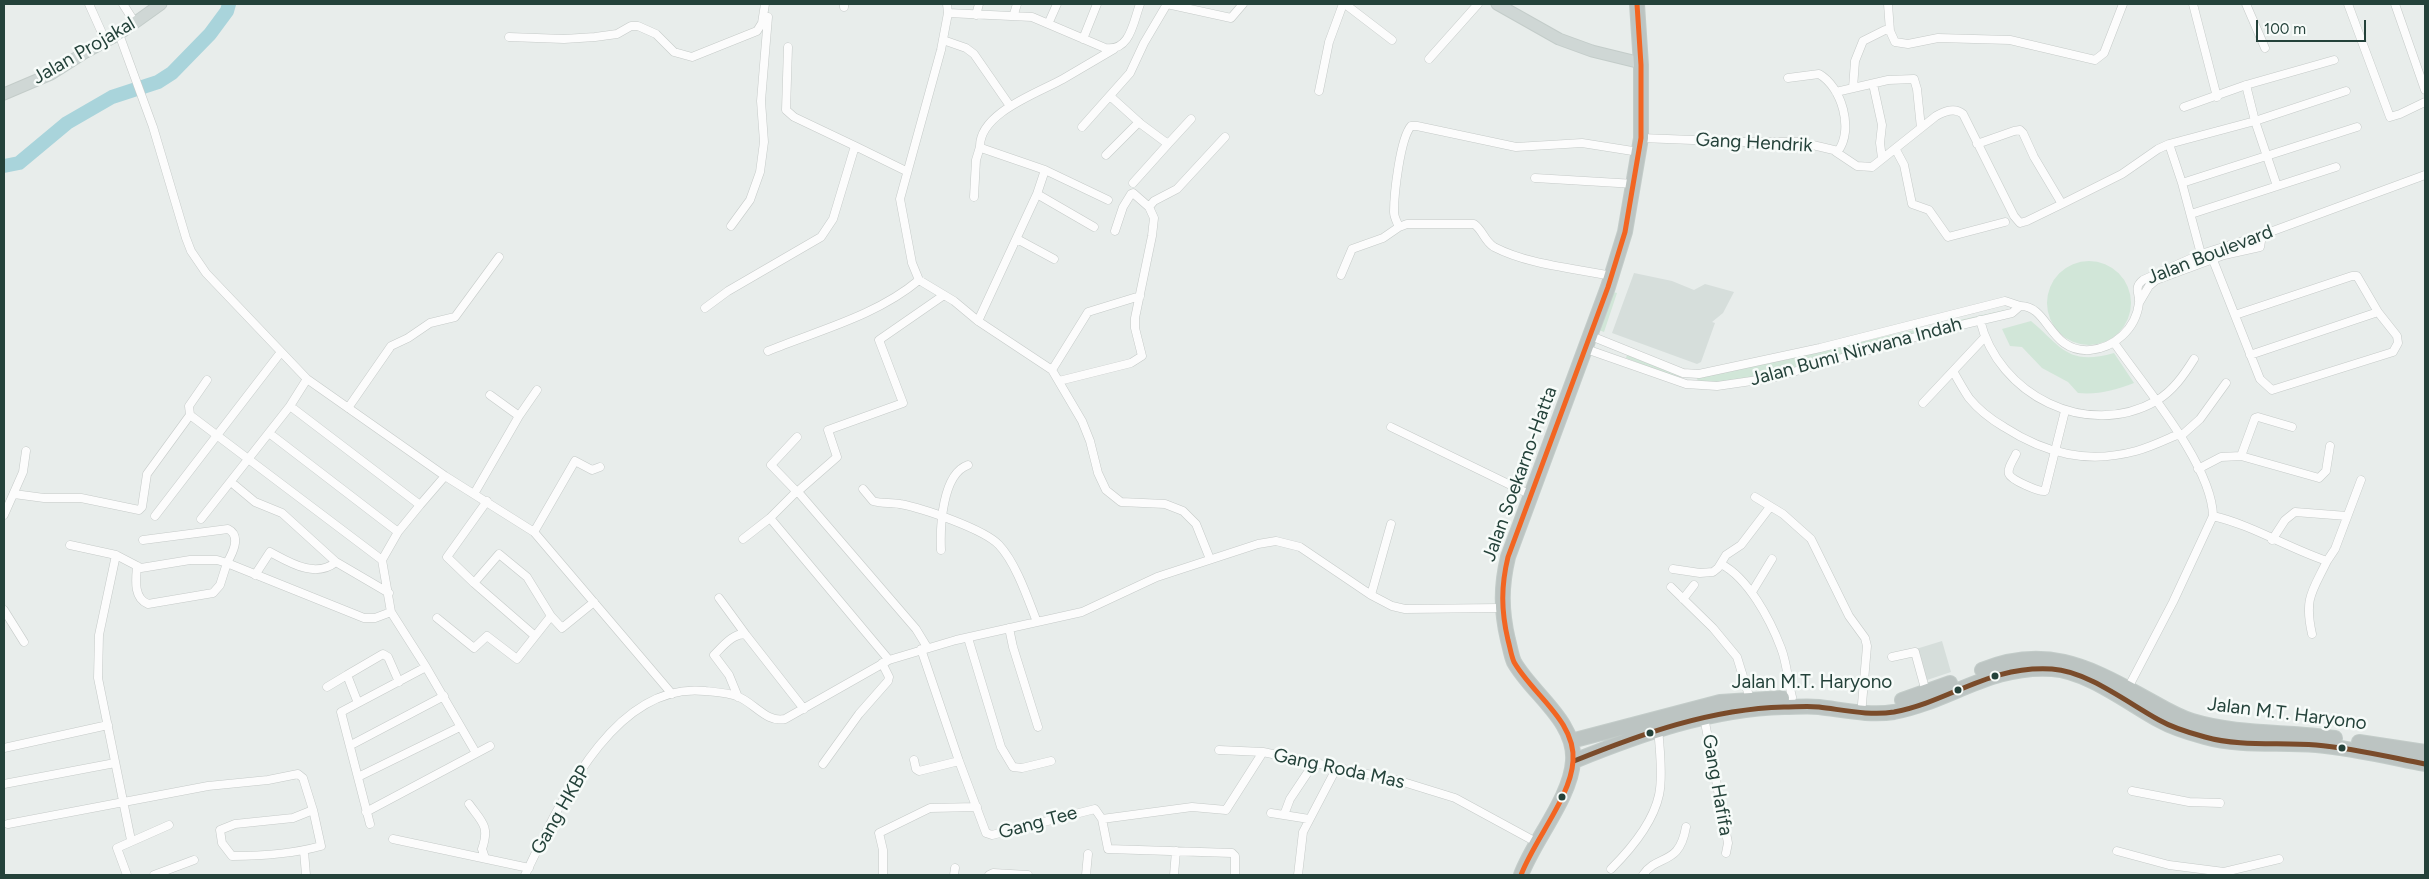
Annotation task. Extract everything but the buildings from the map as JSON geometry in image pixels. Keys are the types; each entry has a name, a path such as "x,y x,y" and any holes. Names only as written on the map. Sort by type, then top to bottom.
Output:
{"highway":[{"name":"Jalan Soekarno-Hatta","path":"1521,875 1536,842 1570,781 1574,760 1571,741 1563,725 1524,677 1513,660 1501,608 1502,582 1508,557 1588,343 1625,232 1635,184 1640,145 1641,63 1637,4"},
{"name":"Jalan M.T. Haryono","path":"1571,741 1697,707 1750,699 1792,697 1821,698 1862,704 1895,702 1997,664 2035,657 2073,663 2128,688 2170,712 2201,723 2227,729 2425,752"},
{"name":"Jalan M.T. Haryono","path":"1574,760 1658,729 1732,711 1784,707 1817,707 1851,712 1892,712 1928,702 1995,674 2022,669 2052,669 2074,674 2118,696 2161,722 2203,737 2223,742 2316,740 2425,764"}],"main road":[{"name":"Jalan Projakal","path":"4,94 51,74 120,34 161,4"},
{"path":"1497,4 1559,39 1599,53 1641,63"}],"street":[{"path":"89,4 106,42"},
{"path":"124,4 135,23"},
{"path":"509,37 564,39 595,37 618,34 631,26 638,26 656,34 674,52 692,57 756,31 762,23 765,4"},
{"path":"731,226 750,200 760,172 764,148 760,101 769,4"},
{"path":"947,4 948,13 930,96 906,171 900,198 912,263 919,280 968,311 978,321 1052,370 1082,421 1090,441 1098,473 1106,490 1121,502 1165,504 1182,511 1196,524 1210,559"},
{"path":"976,15 979,4"},
{"path":"1014,14 1017,4"},
{"path":"1049,22 1057,4"},
{"path":"1083,39 1097,4"},
{"path":"974,197 976,160 980,147 980,138 986,128 1010,106 1124,44 1129,37 1140,4"},
{"path":"1082,127 1130,73 1167,4 1231,18 1244,4"},
{"path":"1318,91 1329,42 1344,4 1392,40"},
{"path":"1429,59 1478,4"},
{"path":"1888,4 1890,31 1895,42 1908,44 1938,38 1988,38 2010,40 2095,60 2104,53 2122,4"},
{"path":"2196,4 2217,97"},
{"path":"2246,4 2265,48"},
{"path":"2348,4 2390,116 2400,114 2425,102"},
{"path":"2395,4 2425,90"},
{"path":"948,13 1032,16 1049,22 1083,39 1114,50"},
{"path":"1854,88 1855,61 1863,40 1885,30 1890,31"},
{"path":"120,34 154,127 191,251 206,273 307,379 445,476 534,532 672,694"},
{"path":"943,40 966,48 974,54 1010,106"},
{"path":"788,47 786,110 794,117 906,171"},
{"path":"2416,62 2425,59"},
{"path":"2184,107 2217,97 2246,85 2334,60"},
{"name":"Gang Hendrik","path":"1399,227 1394,213 1401,150 1407,131 1411,126 1516,147 1582,143 1640,145 1800,142 1814,144 1836,152 1842,145 1844,116 1836,92 1819,74 1788,78"},
{"path":"1836,92 1888,80 1914,79 1917,88 1921,128"},
{"path":"1873,84 1882,125 1880,142 1882,158"},
{"path":"2246,85 2255,122 2277,186"},
{"path":"1836,152 1857,166 1872,167 1936,116 1945,111 1958,110 1963,114 2014,216 2020,223 2122,174 2158,149 2169,144 2255,122 2346,91"},
{"path":"1110,96 1139,122 1168,144"},
{"path":"1133,183 1191,119"},
{"path":"1106,155 1139,122"},
{"path":"2182,183 2266,154 2357,127"},
{"path":"1977,144 2020,130 2024,133 2034,157 2062,204"},
{"path":"1149,207 1154,202 1177,189 1225,137"},
{"path":"2169,144 2182,183 2201,254"},
{"path":"705,308 728,291 821,237 833,219 855,146"},
{"path":"980,147 1045,170 1108,200"},
{"path":"1893,152 1904,165 1912,204 1929,210 1948,237 2005,222"},
{"path":"2191,214 2336,167"},
{"path":"978,321 1037,194 1045,170"},
{"name":"Jalan Boulevard","path":"2115,344 2133,321 2139,303 2136,289 2138,284 2201,254 2262,235 2425,175"},
{"path":"1535,178 1635,184"},
{"path":"1037,194 1094,227"},
{"path":"1059,382 1142,356 1141,344 1135,328 1152,236 1154,218 1149,207 1130,194 1123,207 1115,231"},
{"path":"1342,275 1352,249 1383,238 1399,227 1407,224 1474,224 1479,227 1486,242 1512,255 1611,276"},
{"path":"2139,303 2149,286 2156,280 2213,260 2260,247 2262,235"},
{"path":"1017,239 1054,259"},
{"path":"348,408 391,346 408,338 430,323 455,317 499,257"},
{"path":"2213,260 2260,379 2272,390 2394,352 2398,343 2397,336 2378,312 2360,278 2352,276 2235,315"},
{"path":"768,351 853,318 898,296 919,280"},
{"path":"743,539 770,518 838,457 828,430 903,403 879,340 944,295"},
{"path":"1052,370 1088,312 1140,296"},
{"name":"Jalan Bumi Nirwana Indah","path":"2006,301 2020,306 2012,314 1980,320 1788,374 1717,386 1686,384 1588,343 1683,373 1698,374 1820,348 2006,301"},
{"path":"2020,306 2028,306 2036,310 2051,332 2074,348 2092,350 2115,344 2180,435 2209,490 2213,516 2177,594 2128,688"},
{"path":"2250,355 2378,312"},
{"path":"1980,320 1984,338 1996,359 2010,376 2033,393 2065,411 2080,414 2116,414 2156,401 2171,390 2194,359"},
{"path":"1923,403 1984,338"},
{"path":"155,516 281,352"},
{"path":"1953,372 1970,399 1994,420 2023,439 2055,453 2072,456 2119,454 2136,451 2180,435 2200,419 2226,383"},
{"path":"201,518 290,406 307,379"},
{"path":"14,494 44,498 81,498 139,510 142,507 147,474 190,415 189,406 208,380"},
{"path":"474,494 519,416 537,390"},
{"path":"490,395 519,416"},
{"path":"290,406 420,506"},
{"path":"2016,454 2008,471 2009,474 2014,479 2043,492 2047,488 2065,411"},
{"path":"190,415 218,435 248,461 382,560 391,612 444,696 476,753"},
{"path":"2241,456 2255,418 2258,416 2292,427"},
{"path":"1391,427 1531,494"},
{"path":"269,433 398,532"},
{"name":"Gang Tee","path":"797,437 772,465 916,629 924,648 959,761 986,834 989,835 1092,809 1098,811 1102,819 1108,849 1232,853 1235,856 1235,875"},
{"path":"2198,469 2221,457 2241,456 2319,478 2326,471 2330,446"},
{"path":"4,515 22,472 26,451"},
{"path":"534,532 575,462 592,470 600,467"},
{"path":"941,550 941,516 953,479 960,469 968,465"},
{"path":"382,560 398,532 445,476"},
{"path":"2312,634 2308,611 2310,593 2335,549 2361,480"},
{"path":"230,482 255,502 282,513 336,562 389,593"},
{"path":"862,489 871,500 876,502 899,504 941,516 986,535 999,546 1020,581 1037,622"},
{"path":"1755,497 1783,514 1811,539 1848,616 1866,638 1862,704"},
{"path":"487,501 447,556 474,583 535,636"},
{"path":"1673,569 1713,572 1726,555 1741,545 1770,506"},
{"path":"2272,540 2285,520 2295,512 2347,516"},
{"path":"2213,516 2235,522 2272,540 2327,561"},
{"path":"770,518 885,662 889,677 888,681 859,714 823,764"},
{"path":"1371,595 1391,524"},
{"path":"137,566 136,588 141,600 148,604 157,604 217,591 235,549 234,535 228,529 144,540"},
{"path":"746,635 736,635 714,655 729,675 738,697 771,718 778,720 804,709 885,662 924,648 1082,612 1157,577 1258,544 1276,541 1300,547 1318,556 1337,574 1392,606 1406,609 1501,608"},
{"path":"70,545 116,555 144,568 190,560 210,560 227,564 364,618 375,618 391,612"},
{"path":"255,575 270,552 291,564 310,569 326,567 336,562"},
{"path":"474,583 500,554 527,577 551,616 562,628 594,602"},
{"path":"116,555 99,635 98,678 131,840"},
{"path":"1752,592 1772,559"},
{"path":"1721,564 1738,575 1752,592 1782,649 1792,697"},
{"path":"1683,599 1694,585"},
{"path":"1671,587 1713,628 1737,657 1750,699"},
{"path":"719,598 804,709"},
{"path":"4,610 24,642"},
{"path":"437,618 474,648 487,636 517,659 551,616"},
{"path":"1009,628 1013,647 1038,727"},
{"path":"968,638 1002,747 1013,767 1022,768 1050,761"},
{"path":"1892,657 1913,651 1916,653 1926,692"},
{"path":"327,687 383,654 388,657 399,682"},
{"path":"370,824 341,712 426,668"},
{"path":"347,675 358,703"},
{"name":"Gang HKBP","path":"527,872 572,784 609,735 630,716 649,704 672,694 704,691 738,697"},
{"path":"350,745 444,696"},
{"name":"Gang Hafifa","path":"1704,717 1728,843 1726,853"},
{"path":"4,748 108,725"},
{"path":"358,777 460,727"},
{"path":"1611,869 1637,839 1658,798 1660,781 1658,729"},
{"path":"366,812 490,746"},
{"path":"1219,750 1263,752"},
{"name":"Gang Roda Mas","path":"1102,819 1192,807 1226,810 1263,752 1336,769 1400,781 1455,798 1536,842"},
{"path":"914,760 916,769 919,771 959,761"},
{"path":"4,784 115,763"},
{"path":"1284,815 1290,799 1314,763"},
{"path":"1298,875 1301,840 1309,819 1336,769"},
{"path":"8,824 208,786 268,780 298,774 303,778 313,810 321,846 304,851 263,856 232,856 222,843 220,830 235,824 293,818 313,810"},
{"path":"2132,792 2190,802 2220,803"},
{"path":"468,804 485,827 486,838 482,849 485,858"},
{"path":"883,875 883,850 879,833 930,808 977,806"},
{"path":"1271,813 1309,819"},
{"path":"128,875 117,848 131,840 169,825"},
{"path":"1643,875 1676,851 1683,842 1686,827"},
{"path":"393,839 485,858 527,872"},
{"path":"304,851 306,875"},
{"path":"1174,875 1176,851"},
{"path":"2117,851 2169,865 2224,872 2279,859"},
{"path":"1086,875 1088,854"},
{"path":"154,875 194,860"},
{"path":"989,875 993,873 1028,875"}],"shaded area":[{"path":"1634,273 1672,281 1694,290 1705,284 1734,292 1723,313 1712,322 1715,323 1701,362 1697,364 1612,333"},
{"path":"1942,641 1951,672 1924,681 1916,649"}],"green space":[{"path":"2089,261 2105,264 2119,273 2128,287 2131,303 2128,319 2119,333 2105,342 2089,345 2073,342 2059,333 2050,319 2047,303 2050,287 2059,273 2073,264"},
{"path":"1613,292 1617,293 1604,332 1599,330"},
{"path":"2005,310 2011,313 2007,318 1765,375 1715,383 1698,382 1697,378"},
{"path":"2031,321 2066,352 2086,357 2114,353 2134,383 2106,391 2078,393 2068,382 2042,368 2022,347 2010,346 2002,329"},
{"path":"1627,355 1680,376 1679,379 1626,358"}],"waterway":[{"path":"4,166 19,163 67,123 112,97 158,82 172,73 210,34 227,11 229,4"}],"transit line":[{"path":"1521,875 1566,789 1573,761 1568,733 1514,662 1504,618 1504,578 1508,557 1608,287 1625,232 1641,138 1641,65 1637,4"},
{"path":"1574,761 1650,733 1729,712 1784,707 1819,707 1866,713 1894,712 1915,707 2009,672 2029,669 2052,669 2079,675 2107,689 2164,723 2205,737 2232,742 2330,746 2425,764"}]}
